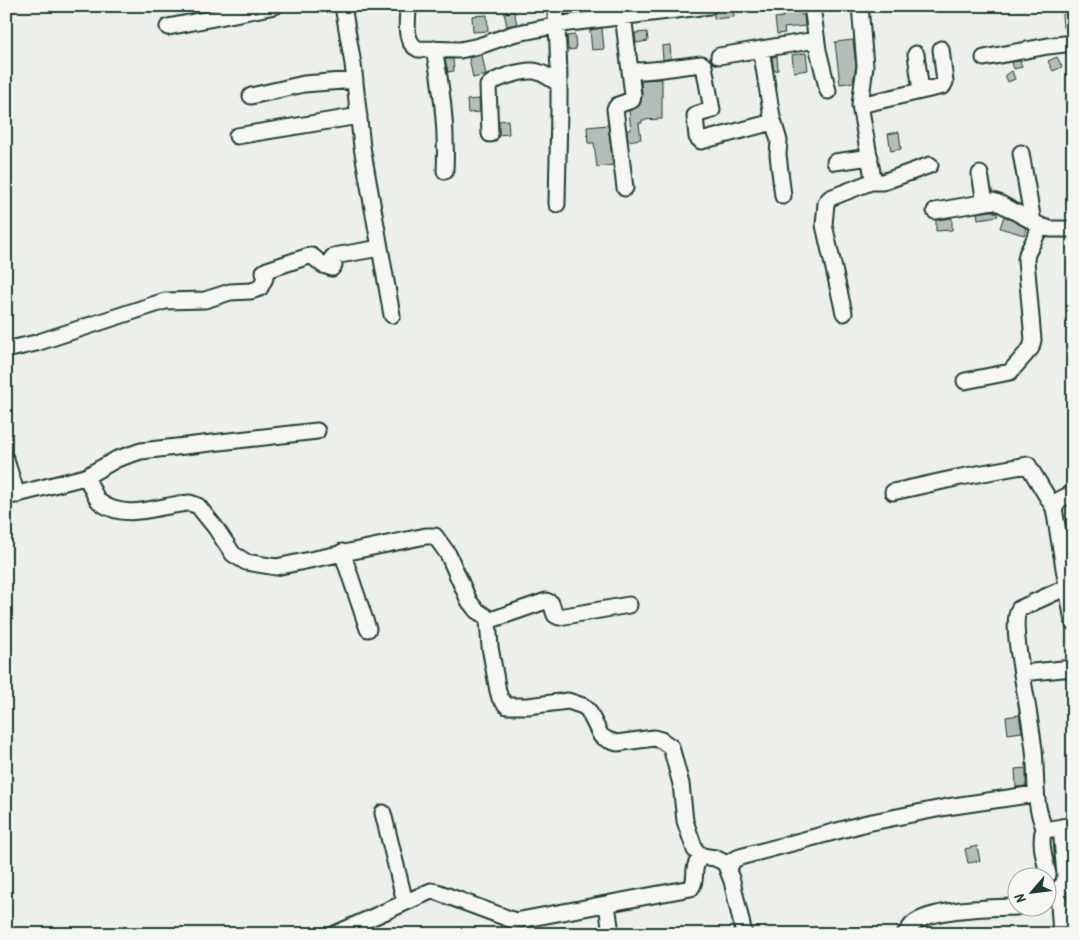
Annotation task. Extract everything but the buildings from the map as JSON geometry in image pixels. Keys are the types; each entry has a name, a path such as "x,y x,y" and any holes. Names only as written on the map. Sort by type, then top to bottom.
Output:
{"street":[{"path":"168,27 275,6"},
{"path":"343,6 362,147 392,315"},
{"path":"408,6 408,34 412,46 418,49 460,50 479,46 513,34 623,11 709,6"},
{"path":"555,6 558,83 557,204"},
{"path":"812,6 816,40 828,90"},
{"path":"860,6 865,66 860,105 873,172 871,182"},
{"path":"623,11 633,98 618,105 615,109 625,188"},
{"path":"719,56 816,40"},
{"path":"984,58 1073,43"},
{"path":"434,49 440,80 446,155 445,171"},
{"path":"761,49 773,122 779,141 778,155 783,196"},
{"path":"860,105 943,86 945,84 941,49"},
{"path":"916,54 921,91"},
{"path":"630,71 650,72 702,64 704,66 712,110 695,116 697,137 702,141 773,122"},
{"path":"490,134 488,86 491,83 508,76 534,71 558,83"},
{"path":"251,96 299,85 354,80"},
{"path":"237,136 359,116"},
{"path":"965,381 1010,372 1031,348 1033,340 1026,260 1037,224 1021,153"},
{"path":"835,162 870,157"},
{"path":"844,313 824,225 826,204 830,198 871,182 883,182 930,165"},
{"path":"980,174 985,202"},
{"path":"935,211 985,202 999,203 1050,229 1073,229"},
{"path":"6,350 36,344 165,301 206,300 230,292 251,292 260,288 265,278 264,272 267,270 309,256 312,256 326,267 332,268 334,265 332,258 334,256 380,248"},
{"path":"6,460 11,496 85,477 117,459 141,451 317,431"},
{"path":"893,492 1028,465 1054,508 1069,588 1073,622"},
{"path":"85,477 89,481 92,492 100,502 114,510 126,513 182,503 198,506 216,527 233,554 246,562 276,566 434,536 448,554 469,601 488,621 490,647 498,691 500,698 507,706 568,702 583,706 588,710 601,736 608,740 617,743 654,738 661,740 671,747 681,784 685,821 695,850 702,856 715,858 725,863 732,881 744,934"},
{"path":"1054,508 1059,500 1073,493"},
{"path":"342,552 368,629"},
{"path":"1062,934 1058,890 1064,883 1065,876 1067,826 1045,830 1040,820 1035,794 1034,752 1016,635 1016,613 1024,606 1069,588"},
{"path":"488,621 546,601 551,603 555,614 559,617 629,605"},
{"path":"1022,674 1073,668"},
{"path":"728,870 733,860 740,857 867,823 947,807 1035,794"},
{"path":"383,813 405,902"},
{"path":"1044,828 1041,835 1047,868"},
{"path":"335,934 365,927 405,902 426,892 437,892 515,921 691,888 694,884 695,864 702,856"},
{"path":"607,904 611,934"},
{"path":"905,934 913,924 934,915 972,909 1006,907"}]}
